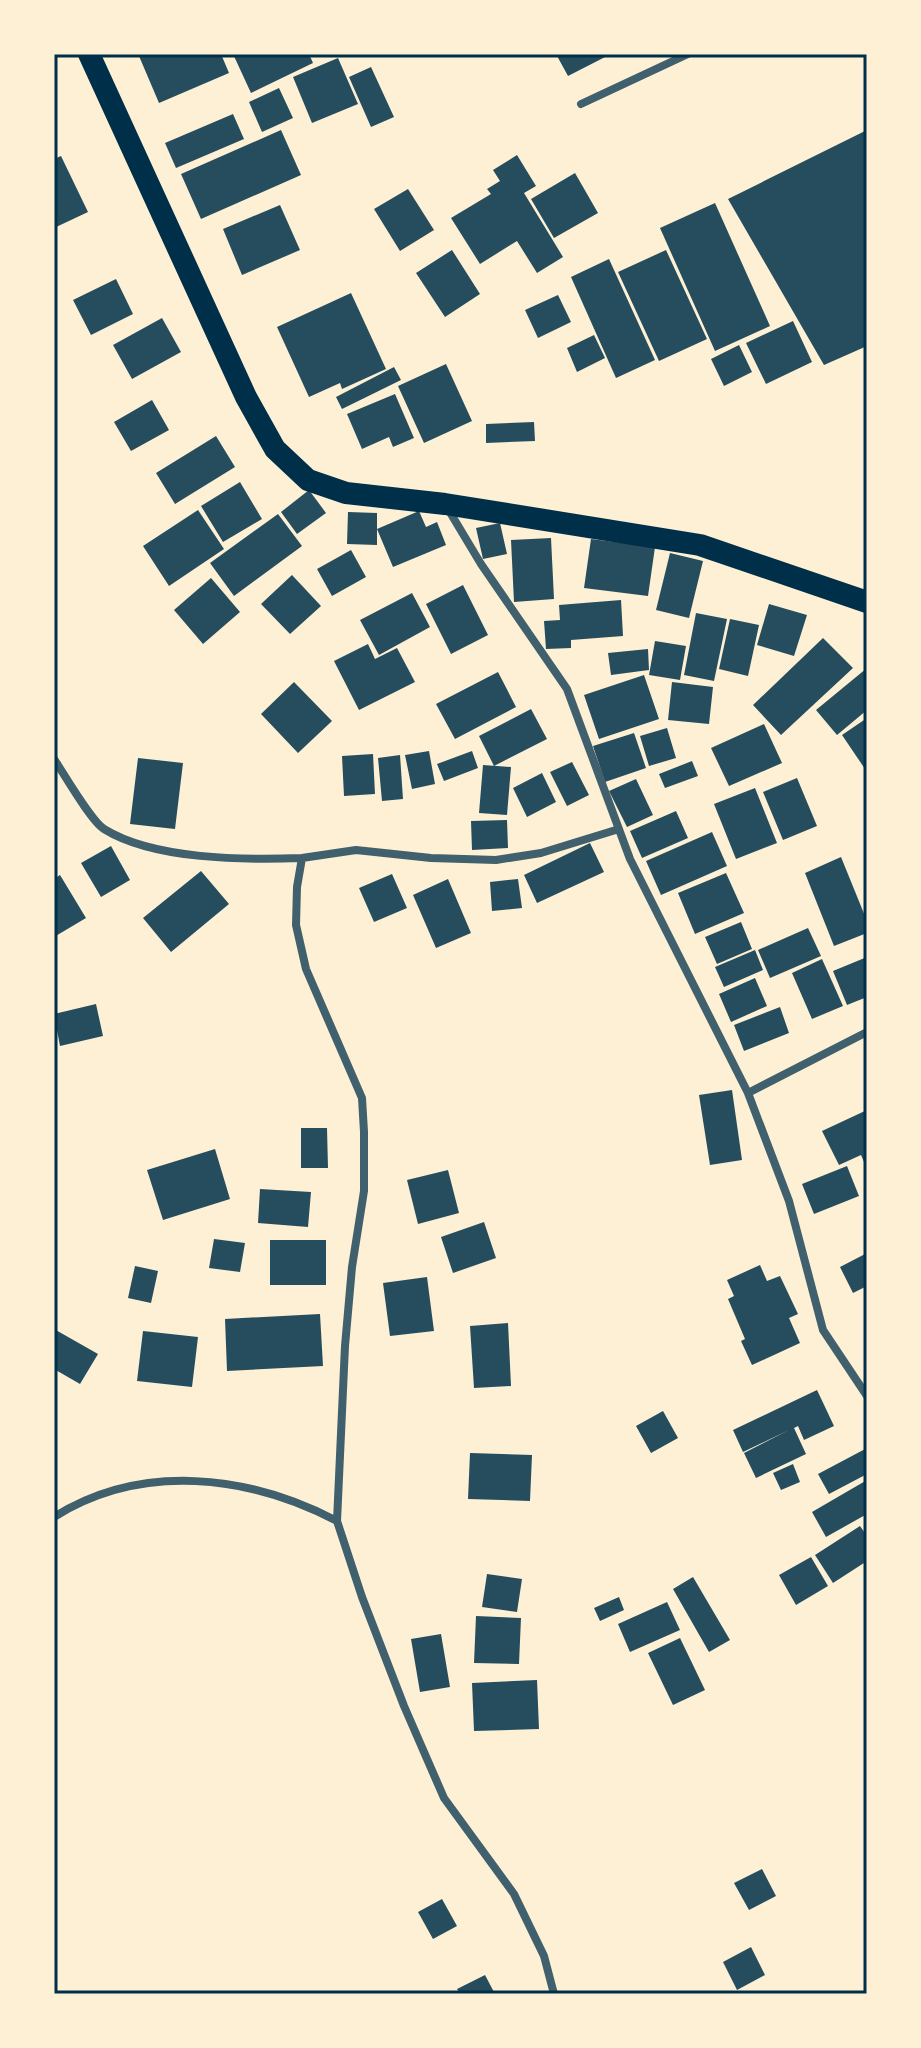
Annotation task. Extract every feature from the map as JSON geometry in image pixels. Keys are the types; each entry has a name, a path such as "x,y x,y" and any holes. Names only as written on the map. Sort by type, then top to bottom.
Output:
{"highway":[{"path":"89,54 246,397 275,449 308,480 346,493 445,504 700,545 867,602"}],"street":[{"path":"581,104 688,54"},
{"path":"445,504 481,564 567,689 630,859 748,1093 789,1201 823,1330 867,1396"},
{"path":"54,759 101,828 150,849 254,859 302,858 356,850 431,858 496,860 541,853 619,829"},
{"path":"302,858 296,925 306,969 362,1098 364,1132 364,1191 352,1267 345,1346 337,1521 404,1706 444,1798 514,1894 544,1956 554,1994"},
{"path":"748,1093 867,1032"},
{"path":"54,1517 78,1502 130,1485 190,1480 256,1488 337,1521"}],"building":[{"path":"221,54 229,73 159,103 139,56"},
{"path":"233,54 309,54 313,63 251,93"},
{"path":"556,54 611,54 568,76"},
{"path":"338,58 358,104 312,123 293,77"},
{"path":"371,67 394,117 371,127 349,77"},
{"path":"279,88 293,118 262,132 249,102"},
{"path":"233,114 244,139 176,168 165,143"},
{"path":"281,130 301,175 201,219 181,174"},
{"path":"867,130 867,346 824,365 728,199"},
{"path":"517,155 536,186 524,193 563,257 537,273 517,241 480,264 451,218 491,194 487,189 500,181 493,170"},
{"path":"61,156 88,212 54,228 54,159"},
{"path":"575,173 598,213 554,238 531,199"},
{"path":"408,189 434,230 400,251 374,209"},
{"path":"715,203 770,326 715,351 660,228"},
{"path":"280,205 300,250 242,275 223,229"},
{"path":"452,250 480,294 445,317 416,273"},
{"path":"666,250 707,339 659,361 618,272"},
{"path":"609,259 655,360 616,378 571,277"},
{"path":"116,279 133,314 91,335 73,300"},
{"path":"351,293 386,369 342,389 340,383 309,397 277,327"},
{"path":"558,295 571,322 538,338 525,310"},
{"path":"162,318 181,352 132,379 113,345"},
{"path":"793,321 812,362 766,384 746,343"},
{"path":"594,335 605,358 577,372 567,348"},
{"path":"739,345 752,372 724,386 711,359"},
{"path":"446,364 472,421 424,443 398,386"},
{"path":"394,367 401,380 342,409 336,397"},
{"path":"395,394 414,438 393,447 389,437 362,449 347,414"},
{"path":"152,400 169,430 131,451 114,422"},
{"path":"534,422 535,441 486,443 486,424"},
{"path":"216,436 235,467 175,504 156,473"},
{"path":"240,482 262,519 223,542 201,506"},
{"path":"309,490 326,513 297,534 281,512"},
{"path":"198,510 224,549 169,586 143,546"},
{"path":"419,511 426,527 437,522 446,545 393,567 377,529"},
{"path":"348,512 377,513 377,545 347,544"},
{"path":"278,514 302,546 234,596 210,563"},
{"path":"500,523 507,554 483,559 476,528"},
{"path":"551,538 554,599 514,602 511,540"},
{"path":"591,539 655,547 648,596 584,588"},
{"path":"351,550 366,577 332,596 317,569"},
{"path":"670,553 703,561 689,618 656,610"},
{"path":"292,575 321,606 290,634 261,604"},
{"path":"211,578 240,612 203,644 174,610"},
{"path":"463,585 488,635 451,654 426,604"},
{"path":"412,593 430,627 379,655 360,620"},
{"path":"621,600 623,636 571,640 571,648 546,649 544,621 560,620 559,605"},
{"path":"769,604 807,615 794,656 757,645"},
{"path":"696,613 727,619 714,681 684,675"},
{"path":"730,619 759,625 748,676 719,669"},
{"path":"823,638 853,668 781,735 753,705"},
{"path":"655,641 686,646 680,680 649,675"},
{"path":"368,644 375,659 397,648 415,682 359,710 334,661"},
{"path":"648,649 649,670 611,675 608,653"},
{"path":"867,668 867,710 837,735 816,710"},
{"path":"498,672 516,707 455,739 436,704"},
{"path":"644,675 659,719 599,739 584,695"},
{"path":"294,682 332,721 298,753 261,714"},
{"path":"672,682 713,687 709,724 668,720"},
{"path":"531,709 547,739 494,766 479,736"},
{"path":"867,718 867,768 865,769 842,735"},
{"path":"764,724 782,763 729,786 711,748"},
{"path":"667,728 676,758 649,766 640,736"},
{"path":"634,733 646,768 605,782 593,746"},
{"path":"429,751 435,784 412,789 405,755"},
{"path":"472,751 478,768 444,781 437,764"},
{"path":"373,754 375,794 344,796 342,756"},
{"path":"400,755 403,799 382,801 378,758"},
{"path":"138,758 183,763 175,829 130,824"},
{"path":"692,761 698,776 665,788 659,774"},
{"path":"572,762 589,795 567,806 550,772"},
{"path":"483,765 511,767 507,815 479,813"},
{"path":"542,773 556,802 527,817 513,788"},
{"path":"797,778 817,826 783,840 763,792"},
{"path":"636,779 653,815 627,827 609,791"},
{"path":"755,788 777,843 736,859 714,804"},
{"path":"676,811 688,838 642,858 630,831"},
{"path":"507,820 508,848 472,850 471,821"},
{"path":"712,832 727,866 661,895 646,861"},
{"path":"590,843 604,872 537,903 524,875"},
{"path":"111,846 130,880 101,897 81,863"},
{"path":"841,857 867,921 867,933 834,946 805,873"},
{"path":"201,871 229,904 171,952 143,918"},
{"path":"726,873 744,913 695,934 678,893"},
{"path":"392,874 407,908 374,922 359,888"},
{"path":"60,875 86,918 54,937 54,879"},
{"path":"448,879 471,933 436,948 413,895"},
{"path":"518,879 522,908 492,911 490,882"},
{"path":"741,922 752,949 717,964 705,937"},
{"path":"808,928 821,956 770,978 758,950"},
{"path":"755,950 763,970 724,987 715,967"},
{"path":"867,957 867,997 847,1005 833,971"},
{"path":"822,959 843,1006 812,1019 792,973"},
{"path":"755,978 767,1006 731,1022 719,994"},
{"path":"96,1004 103,1036 60,1046 54,1014"},
{"path":"780,1007 789,1033 744,1051 734,1025"},
{"path":"732,1090 742,1160 710,1165 699,1095"},
{"path":"867,1110 867,1169 861,1155 839,1165 822,1131"},
{"path":"301,1128 327,1128 328,1168 301,1168"},
{"path":"215,1149 230,1199 163,1220 147,1170"},
{"path":"847,1166 859,1196 814,1214 802,1184"},
{"path":"448,1170 459,1213 418,1224 407,1180"},
{"path":"260,1189 311,1192 308,1227 258,1223"},
{"path":"484,1222 496,1258 453,1273 441,1237"},
{"path":"214,1239 245,1243 240,1272 209,1268"},
{"path":"270,1240 326,1240 326,1285 270,1285"},
{"path":"867,1253 867,1286 853,1293 840,1267"},
{"path":"760,1265 767,1281 780,1276 798,1314 789,1318 800,1343 752,1365 728,1299 734,1296 727,1280"},
{"path":"135,1266 158,1271 151,1303 128,1298"},
{"path":"427,1277 434,1331 390,1336 383,1283"},
{"path":"320,1314 323,1366 227,1371 225,1319"},
{"path":"508,1323 511,1386 474,1388 470,1326"},
{"path":"54,1329 98,1354 80,1384 54,1369"},
{"path":"143,1331 198,1337 192,1387 137,1381"},
{"path":"817,1390 834,1426 804,1440 798,1426 794,1428 806,1454 756,1478 744,1453 789,1430 743,1452 733,1430"},
{"path":"663,1411 678,1438 651,1453 636,1426"},
{"path":"867,1448 867,1474 829,1494 818,1474"},
{"path":"470,1453 532,1455 530,1501 468,1499"},
{"path":"793,1464 800,1482 781,1490 773,1473"},
{"path":"867,1480 867,1514 826,1537 812,1512"},
{"path":"860,1526 867,1536 867,1561 833,1583 815,1555"},
{"path":"811,1557 828,1586 796,1605 779,1575"},
{"path":"487,1574 522,1579 517,1612 482,1607"},
{"path":"693,1577 730,1640 709,1652 673,1589"},
{"path":"619,1597 624,1610 600,1621 594,1608"},
{"path":"667,1602 680,1630 630,1652 618,1624"},
{"path":"476,1616 521,1618 519,1664 474,1663"},
{"path":"441,1634 450,1687 420,1692 411,1639"},
{"path":"680,1638 705,1690 673,1705 648,1653"},
{"path":"537,1680 539,1729 474,1731 472,1683"},
{"path":"762,1869 776,1896 749,1910 734,1883"},
{"path":"442,1899 457,1926 433,1939 418,1912"},
{"path":"751,1947 765,1975 737,1990 723,1962"},
{"path":"485,1975 495,1994 460,1994 457,1989"}]}
